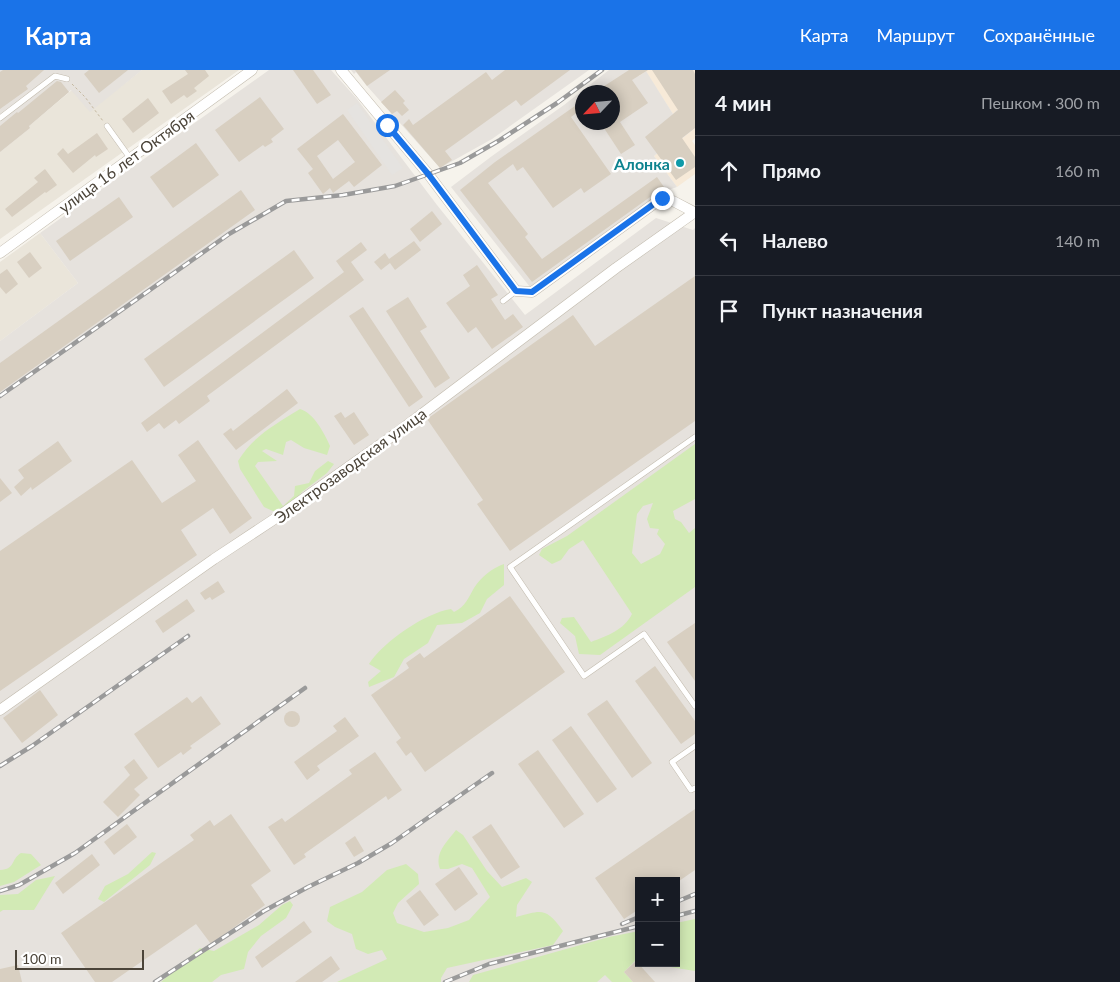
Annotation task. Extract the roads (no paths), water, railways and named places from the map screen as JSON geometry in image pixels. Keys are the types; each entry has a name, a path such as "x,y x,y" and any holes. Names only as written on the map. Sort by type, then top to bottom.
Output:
{"street":[{"name":"улица 16 лет Октября","path":"0,253 252,70"},
{"path":"341,70 429,175 516,291 532,292 662,198 673,201 694,212"},
{"name":"Электрозаводская улица","path":"0,710 214,558 279,516 398,432 616,268 694,212"}],"lane":[{"path":"0,118 55,76 67,79"},
{"path":"107,126 130,158"},
{"path":"503,301 516,291"},
{"path":"695,437 510,567 584,676 644,634 695,706"},
{"path":"695,746 672,762 691,790 695,788"}],"railway":[{"path":"0,396 229,234 286,201 343,195 395,186 460,163 557,103 602,70"},
{"path":"0,766 32,746 188,636"},
{"path":"0,891 19,885 75,853 305,688"},
{"path":"155,982 264,911 358,863 392,843 492,773"},
{"path":"680,900 695,894"},
{"path":"680,915 695,911"},
{"path":"622,924 635,919"},
{"path":"445,982 489,964 635,927"}],"place":[{"name":"Алонка","path":"680,163"}]}
